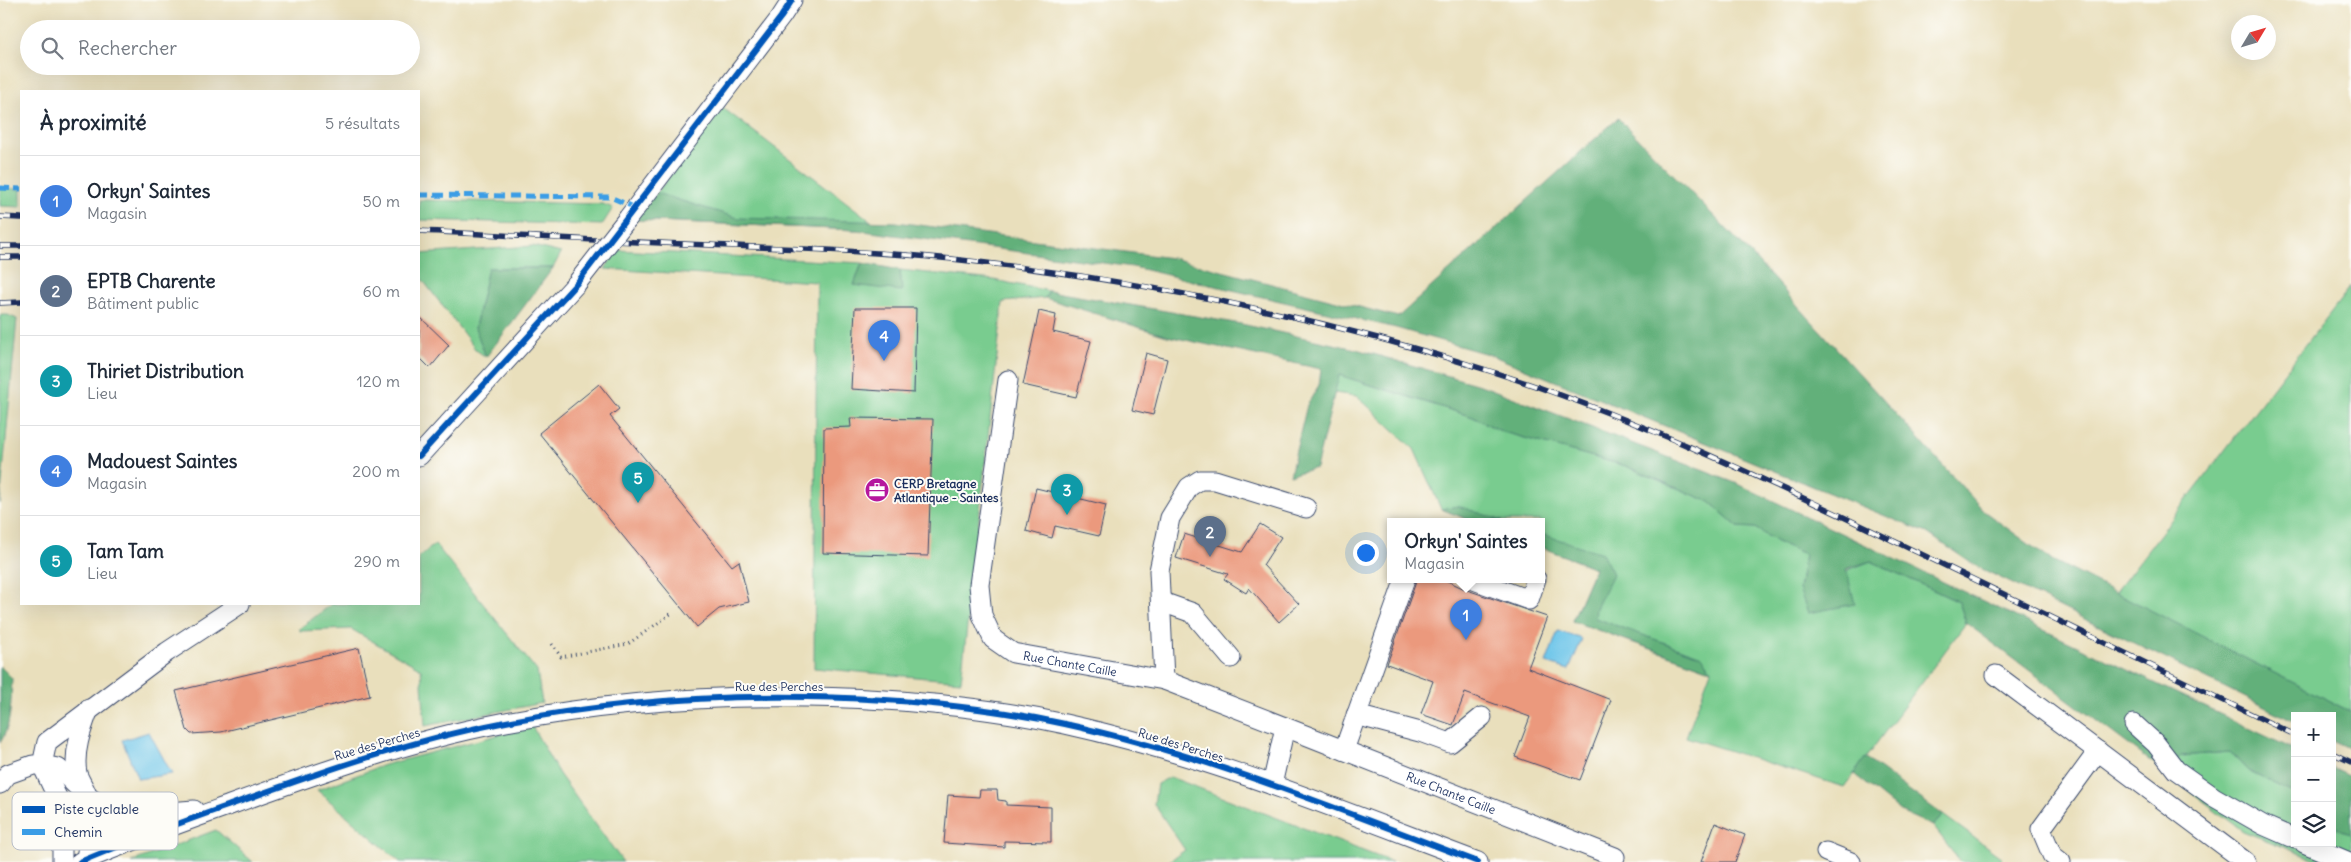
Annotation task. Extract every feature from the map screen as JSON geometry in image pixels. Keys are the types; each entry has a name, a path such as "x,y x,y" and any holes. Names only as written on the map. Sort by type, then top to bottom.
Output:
{"street":[{"path":"420,455 577,283 781,17 792,0"},
{"name":"Rue Chante Caille","path":"1008,380 979,585 982,615 993,638 1013,652 1164,680 1615,857"},
{"path":"1164,680 1162,602 1159,571 1170,518 1189,487 1200,480 1215,480 1306,508"},
{"path":"1344,750 1404,583"},
{"path":"1486,583 1529,600 1535,583"},
{"path":"1162,602 1193,613 1231,658"},
{"path":"55,792 42,765 47,742 167,652 238,605"},
{"path":"1996,675 2246,862"},
{"name":"Rue des Perches","path":"178,825 307,777 398,748 499,723 580,710 670,700 748,696 840,697 969,707 1063,723 1150,746 1272,785 1478,862"},
{"path":"86,792 77,772 77,750 81,730 89,709"},
{"path":"1356,715 1420,732 1450,743 1482,717"},
{"path":"2134,724 2156,744 2176,770 2214,797 2263,825 2291,837"},
{"path":"1272,785 1286,727"},
{"path":"2062,862 2052,855 2041,830 2098,751"},
{"path":"0,784 8,774 33,765 42,765 58,768 83,792"},
{"path":"178,812 227,806"},
{"path":"2313,847 2349,862"},
{"name":"Rue des Perches","path":"83,861 112,850"},
{"path":"1826,852 1851,862"}],"path":[{"path":"552,644 561,657 628,644 672,613"}],"green space":[{"path":"723,108 871,221 856,230 635,220"},
{"path":"1618,118 1749,252 1985,512 2048,558 2351,712 2351,749 2336,742 2336,712 2291,712 2291,720 1974,565 1927,533 1491,355 1396,328 1133,267 856,230 635,220 656,193 738,218 896,222 1172,258 1398,317"},
{"path":"0,188 20,189 20,207 0,206"},
{"path":"420,200 603,204 613,208 602,225 420,220"},
{"path":"533,246 561,253 553,268 488,268 475,327 486,357 476,350 420,278 420,254"},
{"path":"617,250 862,263 854,285 902,290 900,270 994,280 1049,291 1045,298 1003,302 961,681 814,668 817,282 605,269"},
{"path":"862,263 900,270 902,291 854,285"},
{"path":"488,268 553,268 486,357 475,328"},
{"path":"2351,286 2351,712 2115,593"},
{"path":"1049,291 1241,324 1356,349 1483,386 1738,484 2291,748 2291,792 2248,771 2230,752 2181,756 2165,772 1966,623 1959,602 1871,561 1846,569 1855,604 1808,613 1799,589 1805,554 1777,542 1755,528 1738,527 1710,502 1626,466 1503,432 1473,417 1339,375 1316,468 1290,475 1307,405 1319,385 1321,369 1167,336 1045,298"},
{"path":"0,315 8,315 17,319 0,504"},
{"path":"1339,375 1473,417 1503,432 1626,466 1710,502 1738,527 1755,528 1777,542 1805,554 1799,589 1871,561 1959,602 1966,623 1844,787 1686,737 1711,670 1572,621 1595,568 1545,549 1545,518 1464,518 1441,509 1414,449 1357,396 1334,393"},
{"path":"1458,506 1494,518 1464,518 1441,509"},
{"path":"1545,535 1602,553 1613,574 1596,608 1595,618 1702,656 1711,670 1572,621 1595,568 1545,549"},
{"path":"435,544 537,671 542,703 425,726 421,669 351,629 300,631 300,628 331,605 420,605 420,556"},
{"path":"0,666 12,678 9,720 0,743"},
{"path":"532,726 559,774 623,862 400,862 317,790 384,765"},
{"path":"2230,752 2248,771 2291,792 2291,847 2336,847 2336,828 2351,833 2351,862 2322,862 2243,831 2165,772 2181,756"},
{"path":"1865,758 1943,815 1933,826 1901,812 1854,774"},
{"path":"2336,770 2351,777 2351,833 2336,828"},
{"path":"1170,777 1392,862 1168,862 1185,850 1154,804 1157,784"},
{"path":"1943,815 2002,858 2000,862 1961,862 1933,826"},
{"path":"216,830 253,862 131,862 163,850 178,850 178,844"}],"water":[{"path":"1558,631 1582,639 1569,670 1546,663"},
{"path":"149,732 172,774 138,779 122,740"}],"building":[{"path":"855,308 916,308 914,393 851,389"},
{"path":"1039,311 1056,315 1053,332 1091,341 1076,397 1023,385"},
{"path":"420,317 449,345 430,368 420,358"},
{"path":"1146,353 1167,359 1153,415 1132,410"},
{"path":"599,384 619,409 610,416 732,566 739,561 749,602 719,609 697,627 539,433"},
{"name":"CERP Bretagne Atlantique - Saintes","path":"850,418 933,419 928,556 823,553 824,428 851,427"},
{"path":"1036,488 1106,505 1099,536 1055,526 1052,538 1026,531"},
{"path":"1260,524 1281,537 1263,565 1299,604 1279,622 1249,588 1246,593 1224,579 1228,574 1176,558 1184,534 1242,552"},
{"path":"1416,583 1452,583 1547,617 1528,668 1611,700 1580,780 1515,757 1530,717 1465,693 1453,725 1421,714 1433,681 1387,664"},
{"path":"359,648 370,696 221,732 191,734 187,730 176,691"},
{"path":"980,790 997,790 998,800 1006,801 1006,805 1051,807 1051,842 1004,841 1004,847 944,843 948,795 979,797"},
{"path":"1715,823 1745,835 1735,862 1701,862"}],"railway":[{"path":"0,217 20,218"},
{"path":"420,231 852,251 952,259 1021,267 1157,289 1226,302 1360,334 1493,372 1603,411 1657,433 1763,479 2291,733"},
{"path":"0,246 20,246"},
{"path":"0,257 20,257"},
{"path":"0,303 20,302"},
{"path":"2336,755 2351,762"}],"marked path":[{"path":"0,188 20,189"},
{"path":"420,195 610,197 636,208"}],"cycle path":[{"path":"420,455 577,283 781,17 792,0"},
{"path":"178,823 398,748 501,723 596,708 692,699 740,697 837,698 885,700 998,712 1043,719 1118,737 1170,751 1274,786 1478,862"},
{"path":"80,862 110,850"}],"place":[{"name":"Madouest Saintes","path":"884,361"},
{"name":"CERP Bretagne Atlantique - Saintes","path":"877,490"},
{"name":"Tam Tam","path":"638,503"},
{"name":"Thiriet Distribution","path":"1067,515"},
{"name":"EPTB Charente","path":"1210,557"},
{"name":"Orkyn' Saintes","path":"1466,640"}]}
